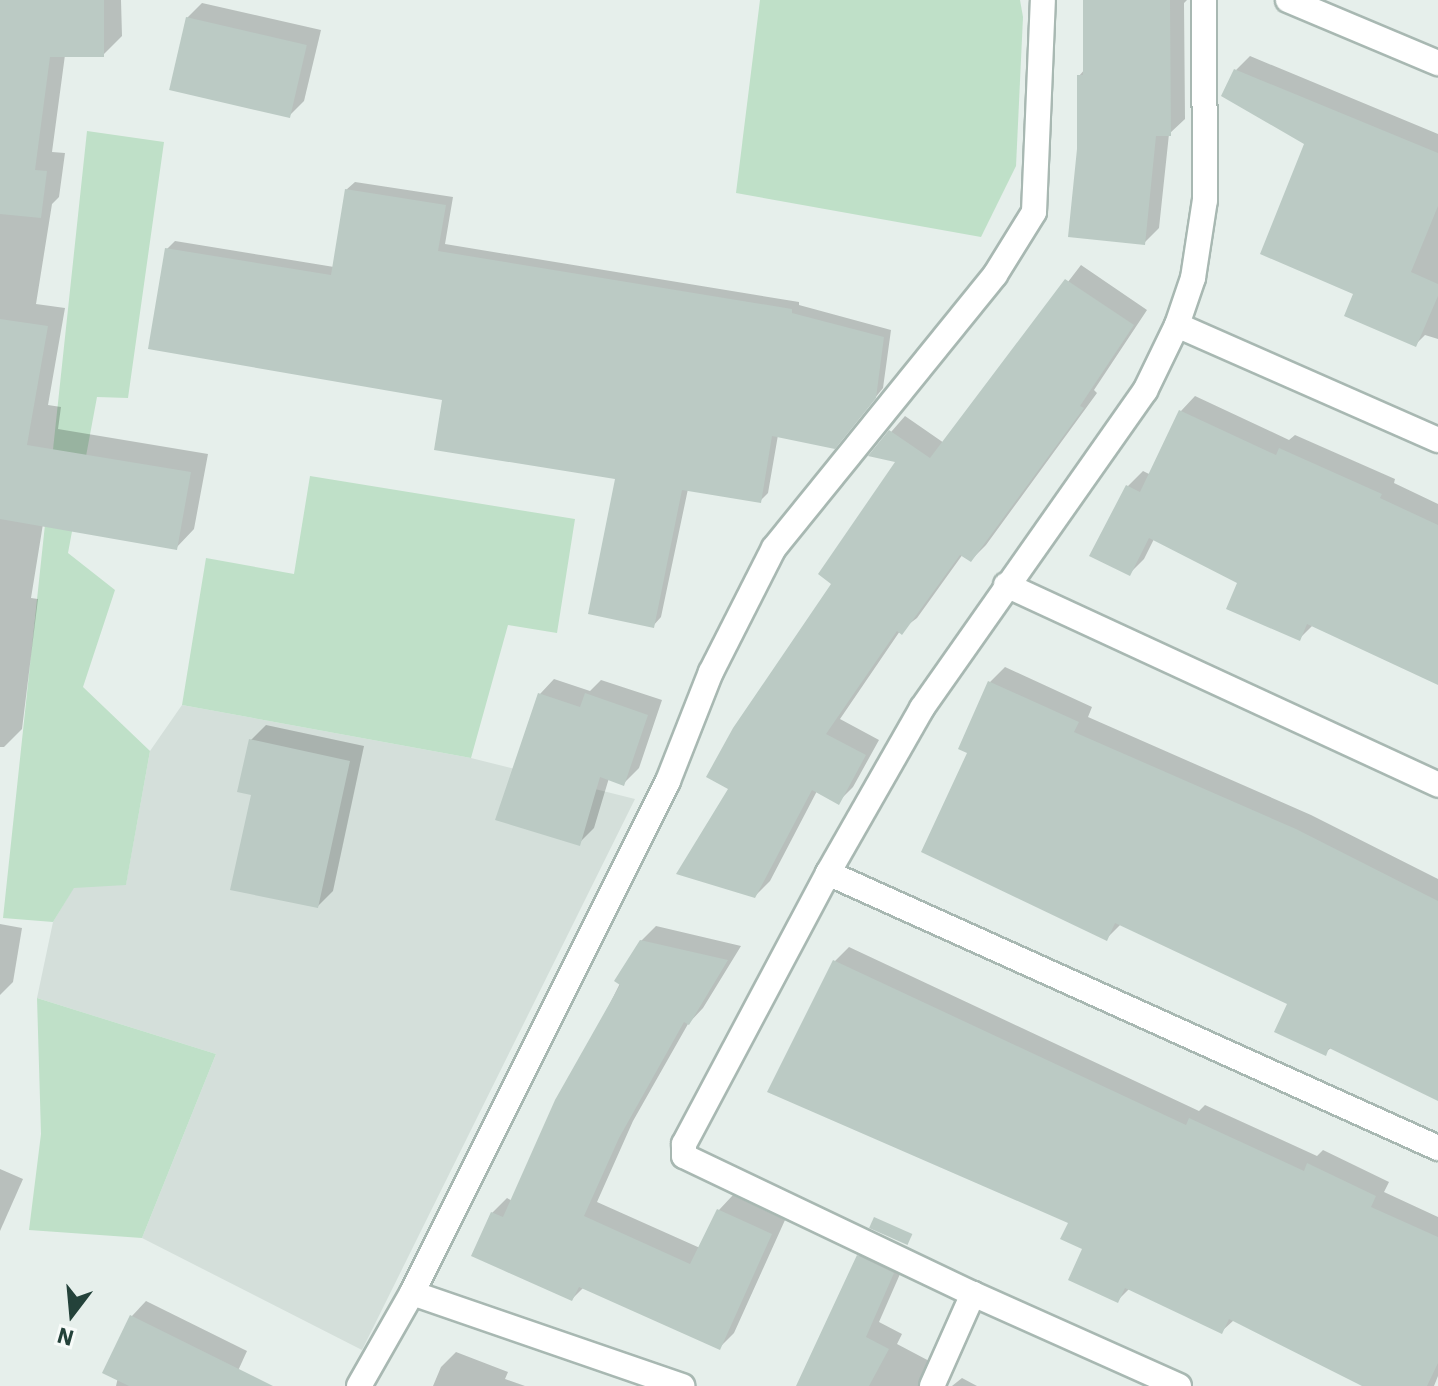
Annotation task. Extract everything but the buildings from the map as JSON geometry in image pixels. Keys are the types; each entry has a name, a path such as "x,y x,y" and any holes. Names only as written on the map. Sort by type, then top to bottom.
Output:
{"street":[{"path":"359,1386 366,1380 412,1293 668,781 711,672 774,548 995,275 1034,212 1043,0"},
{"path":"1179,1386 973,1294 684,1156 684,1144 828,873 922,708 1145,391 1177,325 1193,278 1205,200 1204,0"},
{"path":"1288,0 1438,63"},
{"path":"1177,325 1438,440"},
{"path":"1006,585 1438,785"},
{"path":"828,873 1438,1148"},
{"path":"412,1293 682,1386"},
{"path":"932,1386 973,1294"}],"shaded area":[{"path":"182,705 471,758 635,799 362,1350 142,1238 216,1054 37,998 53,922 74,887 126,884 150,751"}],"green space":[{"path":"760,0 1020,0 1023,17 1016,166 981,237 736,193"},
{"path":"87,131 164,142 128,398 97,397 68,553 115,590 83,687 150,751 126,885 74,888 53,922 3,918"},
{"path":"310,476 575,519 557,633 508,625 471,758 182,705 206,558 294,574"},
{"path":"37,998 216,1054 142,1238 29,1230 41,1134"}]}
